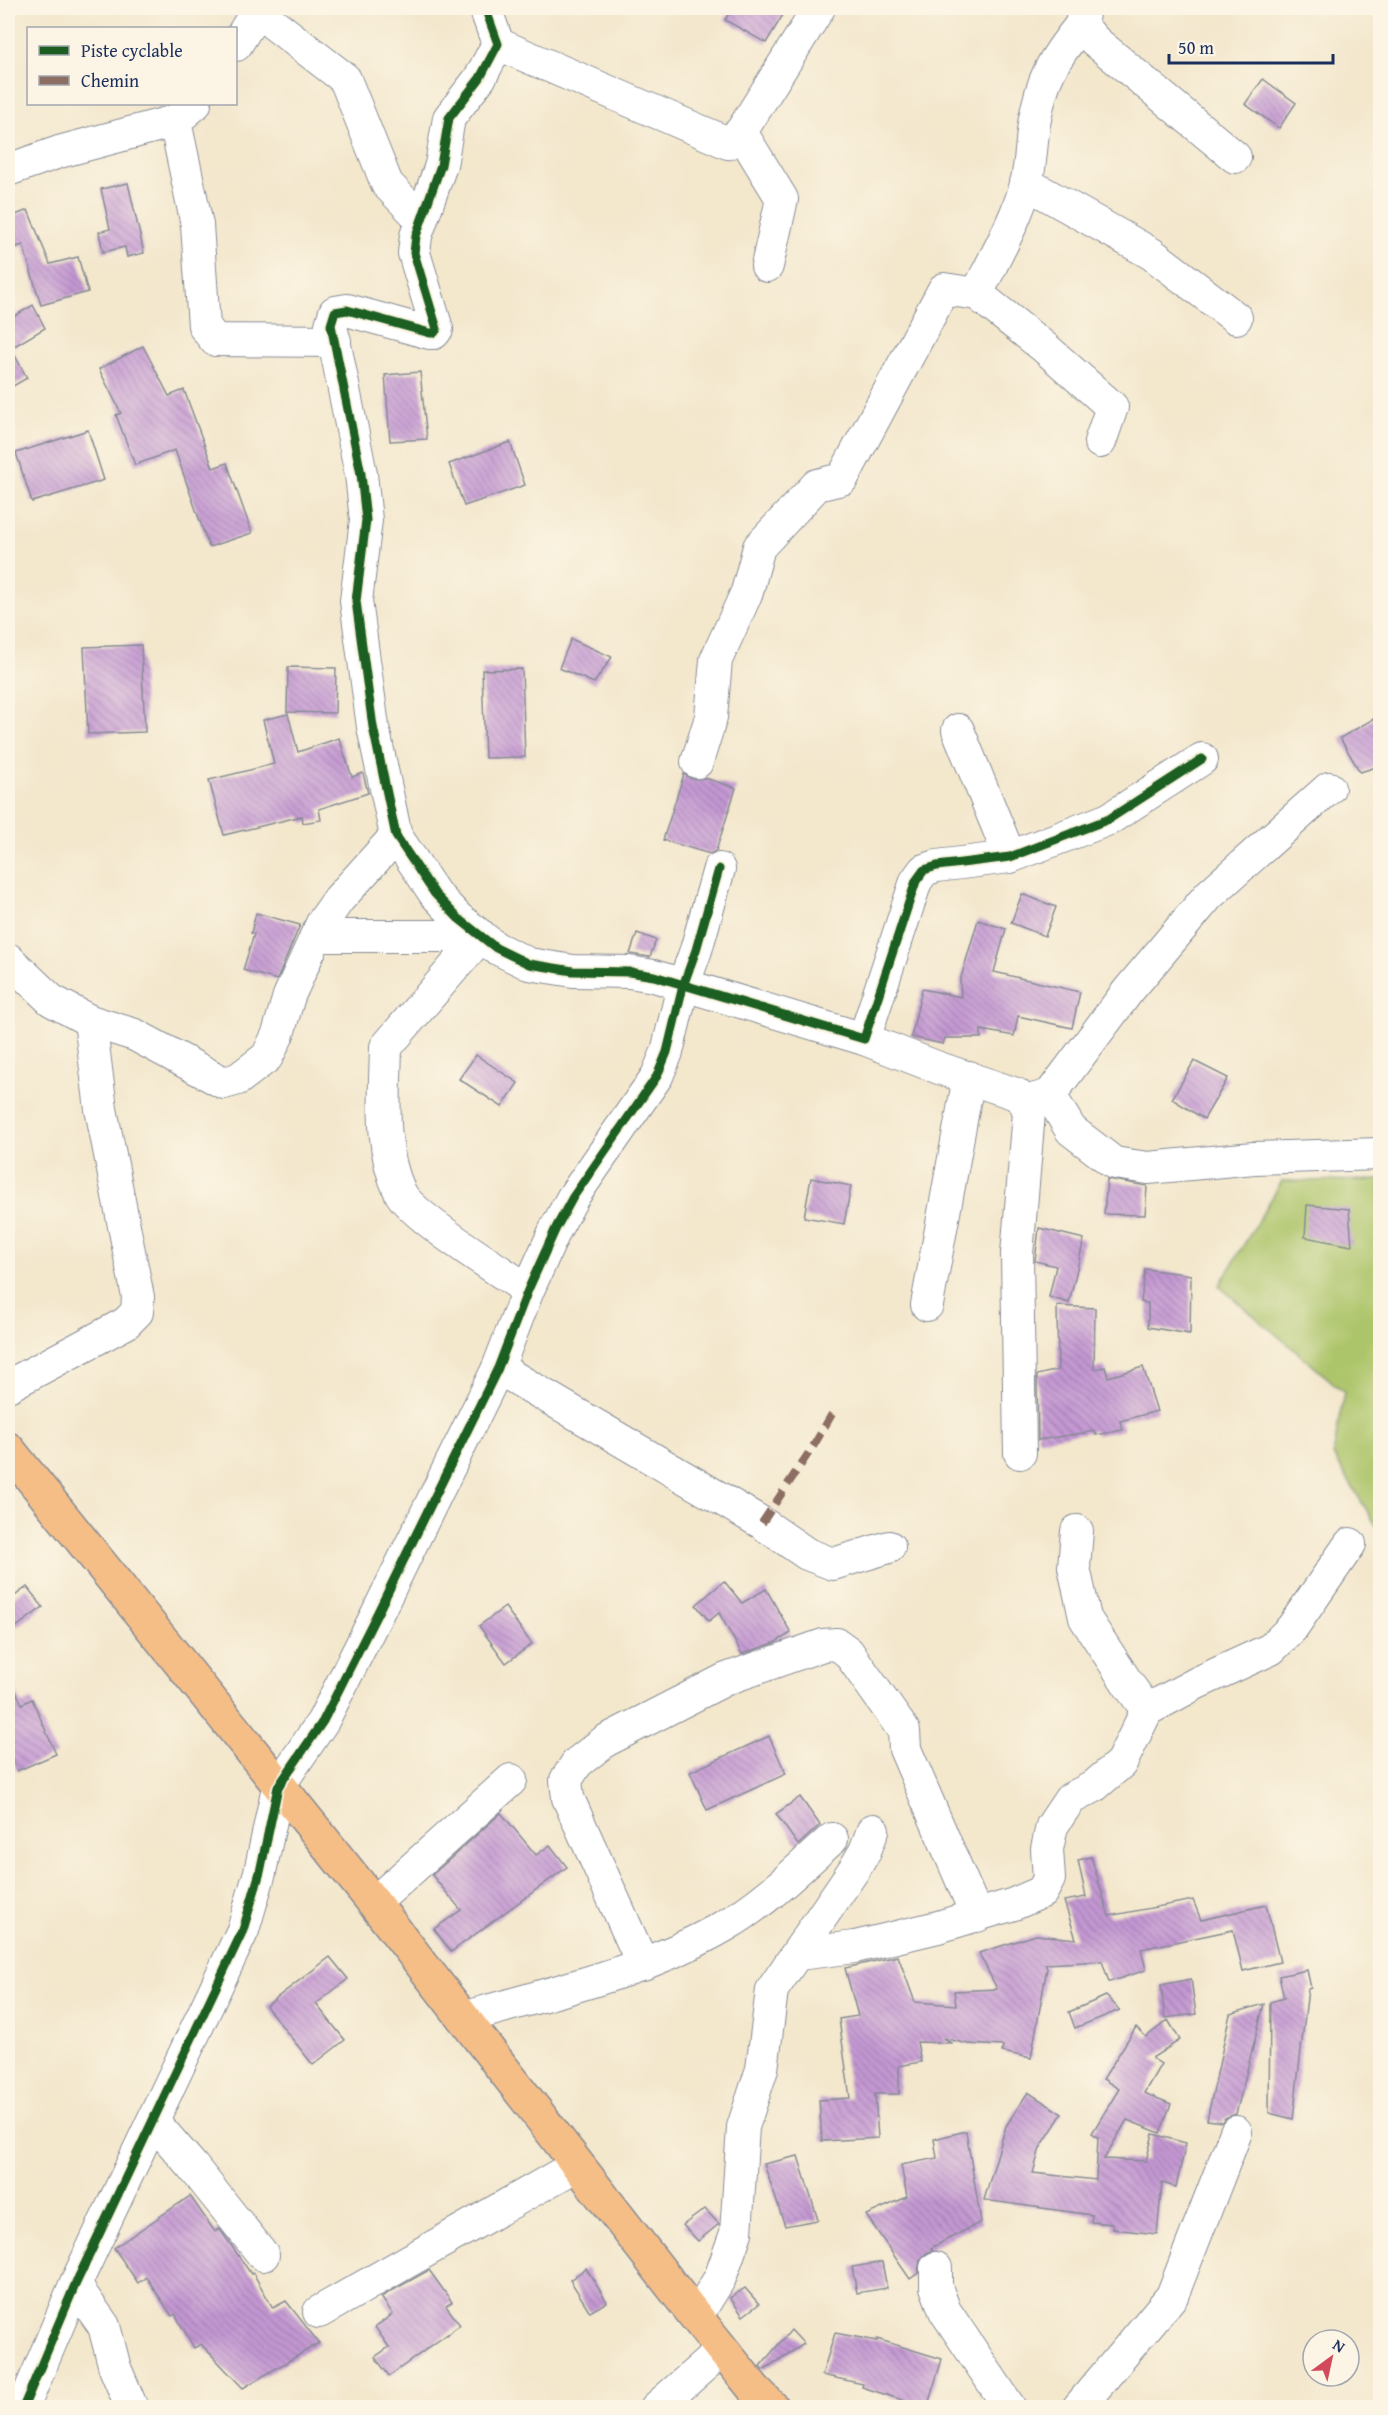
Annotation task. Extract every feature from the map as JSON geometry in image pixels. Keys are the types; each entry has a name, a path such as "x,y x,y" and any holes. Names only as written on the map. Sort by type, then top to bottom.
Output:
{"main road":[{"path":"8,1449 278,1787 374,1903 754,2390 773,2408"}],"street":[{"path":"489,8 487,13 498,44 728,143 741,132 819,8"},
{"path":"237,43 257,9 345,79 387,183 421,219"},
{"path":"977,294 1014,215 1026,183 1034,123 1044,80 1056,56 1082,16 1095,41 1234,157"},
{"path":"498,44 480,78 449,118 441,165 416,236 414,253 437,329 430,333 347,310 335,312 332,325 362,474 366,520 356,601 374,727 396,836 435,894 458,918 495,948 529,964 573,971 629,972 654,976 864,1040 1016,1094 1038,1099 1071,1130 1114,1162 1148,1168 1254,1158 1380,1154"},
{"path":"8,170 185,112 197,225 204,326 215,340 335,341"},
{"path":"741,132 782,199 767,266"},
{"path":"1026,183 1152,254 1236,318"},
{"path":"697,762 711,717 716,660 747,592 759,547 817,486 842,479 944,289 977,294 1044,347 1112,407 1100,442"},
{"path":"958,730 1010,857"},
{"path":"864,1040 916,881 924,870 937,866 1010,857 1109,819 1202,759"},
{"path":"1020,1453 1017,1254 1029,1113 1038,1099 1209,895 1329,788"},
{"path":"8,959 51,1000 90,1021 135,1035 224,1083 238,1079 267,1057 278,1034 289,996 322,923 339,898 396,836"},
{"path":"23,2408 75,2285 243,1930 260,1872 278,1787 322,1721 498,1368 528,1290 556,1228 573,1197 657,1076 667,1052 683,986 696,950 719,869"},
{"path":"316,936 481,936"},
{"path":"481,936 386,1047 385,1143 400,1194 410,1205 528,1290"},
{"path":"8,1386 126,1323 137,1312 138,1297 101,1108 90,1021"},
{"path":"927,1305 969,1077"},
{"path":"498,1368 762,1522 807,1554 833,1563 889,1547"},
{"path":"1077,1531 1074,1567 1085,1618 1147,1710"},
{"path":"798,1954 855,1947 977,1916 1042,1892 1049,1879 1047,1849 1052,1826 1070,1800 1093,1787 1121,1763 1147,1710 1197,1683 1271,1649 1292,1628 1350,1544"},
{"path":"643,1965 568,1798 566,1780 577,1763 605,1740 726,1679 824,1645 837,1644 848,1652 904,1731 905,1749 977,1916"},
{"path":"374,1903 511,1780"},
{"path":"696,2317 720,2278 736,2234 743,2127 762,2069 772,1990 855,1868 873,1830"},
{"path":"463,2018 643,1965 725,1926 763,1901 832,1839"},
{"path":"153,2121 194,2168 263,2255"},
{"path":"1078,2408 1172,2296 1236,2132"},
{"path":"319,2312 577,2165"},
{"path":"936,2268 936,2287 945,2311 1010,2408"},
{"path":"75,2285 104,2326 115,2368 132,2408"},
{"path":"656,2408 723,2350"}],"green space":[{"path":"1380,1180 1380,1532 1333,1455 1344,1392 1219,1286 1282,1181"}],"building":[{"path":"732,8 787,8 766,43 725,20"},
{"path":"1263,79 1296,103 1279,128 1245,104"},
{"path":"128,183 144,253 127,257 125,247 103,252 99,232 110,229 101,189"},
{"path":"28,210 50,264 78,257 88,292 41,305 23,245 14,248 8,232 8,218"},
{"path":"33,305 45,328 11,348 27,378 8,389 8,320"},
{"path":"143,346 169,396 184,390 213,468 227,463 252,533 209,547 175,450 135,465 116,415 121,413 99,369"},
{"path":"420,372 427,439 390,441 385,375"},
{"path":"88,430 104,480 32,502 16,453"},
{"path":"510,442 525,485 464,506 449,464"},
{"path":"571,639 612,657 594,683 559,668"},
{"path":"141,645 145,732 88,734 84,647"},
{"path":"288,667 336,668 335,713 287,712"},
{"path":"522,669 525,757 485,758 482,670"},
{"path":"288,714 298,752 339,738 352,777 363,773 368,793 319,809 321,820 303,823 302,816 224,835 209,780 274,764 263,720"},
{"path":"1375,718 1380,729 1380,766 1360,772 1340,738"},
{"path":"684,774 692,779 705,778 736,788 716,851 710,854 663,840"},
{"path":"1022,894 1056,907 1045,936 1011,923"},
{"path":"256,913 300,925 277,980 243,970 254,934 251,933"},
{"path":"978,920 1006,929 994,972 1080,992 1072,1028 1018,1016 1014,1036 981,1030 981,1038 945,1038 943,1044 911,1037 922,989 961,997 960,981"},
{"path":"637,933 656,940 650,957 630,954"},
{"path":"476,1055 518,1083 502,1107 459,1079"},
{"path":"1194,1061 1228,1078 1204,1119 1172,1099"},
{"path":"811,1178 851,1186 844,1224 804,1217"},
{"path":"1107,1179 1147,1186 1145,1215 1104,1214"},
{"path":"1307,1205 1349,1209 1352,1246 1305,1237"},
{"path":"1039,1228 1084,1239 1069,1303 1049,1297 1056,1266 1035,1261"},
{"path":"1145,1269 1191,1275 1190,1334 1148,1327 1148,1303 1141,1302"},
{"path":"1057,1306 1095,1308 1094,1369 1105,1367 1108,1377 1143,1367 1157,1411 1120,1421 1123,1430 1096,1435 1095,1431 1038,1440 1037,1375 1058,1370"},
{"path":"724,1581 742,1603 766,1589 791,1633 774,1643 742,1654 719,1613 709,1621 696,1605"},
{"path":"27,1587 43,1607 8,1633 8,1601"},
{"path":"505,1607 532,1644 506,1663 479,1626"},
{"path":"8,1675 22,1704 32,1699 56,1754 17,1771 8,1749"},
{"path":"769,1736 786,1774 707,1810 690,1772"},
{"path":"800,1797 820,1825 798,1845 776,1814"},
{"path":"501,1813 536,1855 550,1845 567,1867 451,1952 434,1929 461,1910 432,1875"},
{"path":"1091,1857 1109,1916 1193,1900 1201,1920 1266,1905 1280,1962 1243,1971 1233,1930 1141,1949 1146,1970 1109,1982 1102,1961 1045,1964 1047,1968 1031,2058 1002,2052 1003,2046 968,2044 943,2038 951,2043 917,2042 921,2062 899,2066 899,2094 875,2094 878,2138 822,2141 819,2100 850,2098 839,2019 858,2016 845,1968 898,1956 915,2002 956,2005 954,1991 997,1989 979,1953 1036,1935 1076,1939 1064,1901 1086,1897 1078,1860"},
{"path":"330,1957 348,1979 316,2004 345,2040 313,2065 266,2006"},
{"path":"1307,1970 1311,1988 1308,1989 1293,2119 1269,2113 1270,2002 1284,1998 1279,1976"},
{"path":"1191,1979 1196,2014 1165,2018 1161,1985"},
{"path":"1106,1996 1120,2010 1075,2028 1069,2012"},
{"path":"1264,2004 1236,2114 1225,2118 1222,2122 1207,2120 1230,2014"},
{"path":"1168,2020 1180,2040 1152,2058 1161,2064 1144,2093 1171,2104 1160,2133 1127,2120 1104,2159 1146,2161 1153,2134 1186,2143 1176,2187 1162,2183 1157,2234 1113,2229 1113,2224 1091,2222 1092,2215 984,2200 1006,2126 1028,2092 1062,2114 1040,2148 1033,2173 1096,2180 1098,2137 1092,2133 1119,2089 1103,2079 1136,2027 1146,2037"},
{"path":"966,2131 981,2222 931,2248 933,2251 920,2260 918,2273 910,2279 866,2215 907,2197 901,2165 937,2158 934,2139"},
{"path":"798,2156 818,2220 785,2226 764,2164"},
{"path":"190,2196 215,2232 220,2229 251,2274 253,2273 273,2308 286,2301 319,2343 243,2388 201,2344 194,2348 175,2314 172,2316 146,2277 138,2283 114,2248"},
{"path":"705,2209 719,2224 698,2241 683,2225"},
{"path":"882,2262 887,2288 857,2293 852,2267"},
{"path":"586,2268 607,2302 590,2312 570,2280"},
{"path":"429,2270 452,2302 446,2306 460,2325 389,2376 375,2357 389,2347 375,2327 393,2314 381,2297"},
{"path":"745,2288 759,2304 743,2316 730,2298"},
{"path":"791,2330 804,2344 763,2370 760,2366"},
{"path":"835,2333 877,2341 877,2339 942,2359 927,2408 862,2387 863,2384 822,2375"}],"marked path":[{"path":"762,1523 832,1414"}],"cycle path":[{"path":"489,8 487,13 498,44 480,78 449,118 441,165 416,236 414,253 437,329 434,333 430,333 347,310 335,312 331,325 361,474 366,520 356,601 373,727 396,836 435,894 458,918 496,948 529,964 573,971 629,972 654,976 864,1039 916,881 924,870 937,866 1010,857 1109,819 1202,759"},
{"path":"23,2408 75,2285 243,1930 260,1872 278,1787 323,1721 378,1612 498,1368 528,1290 556,1228 573,1197 657,1076 667,1052 683,986 696,950 719,869"}]}
